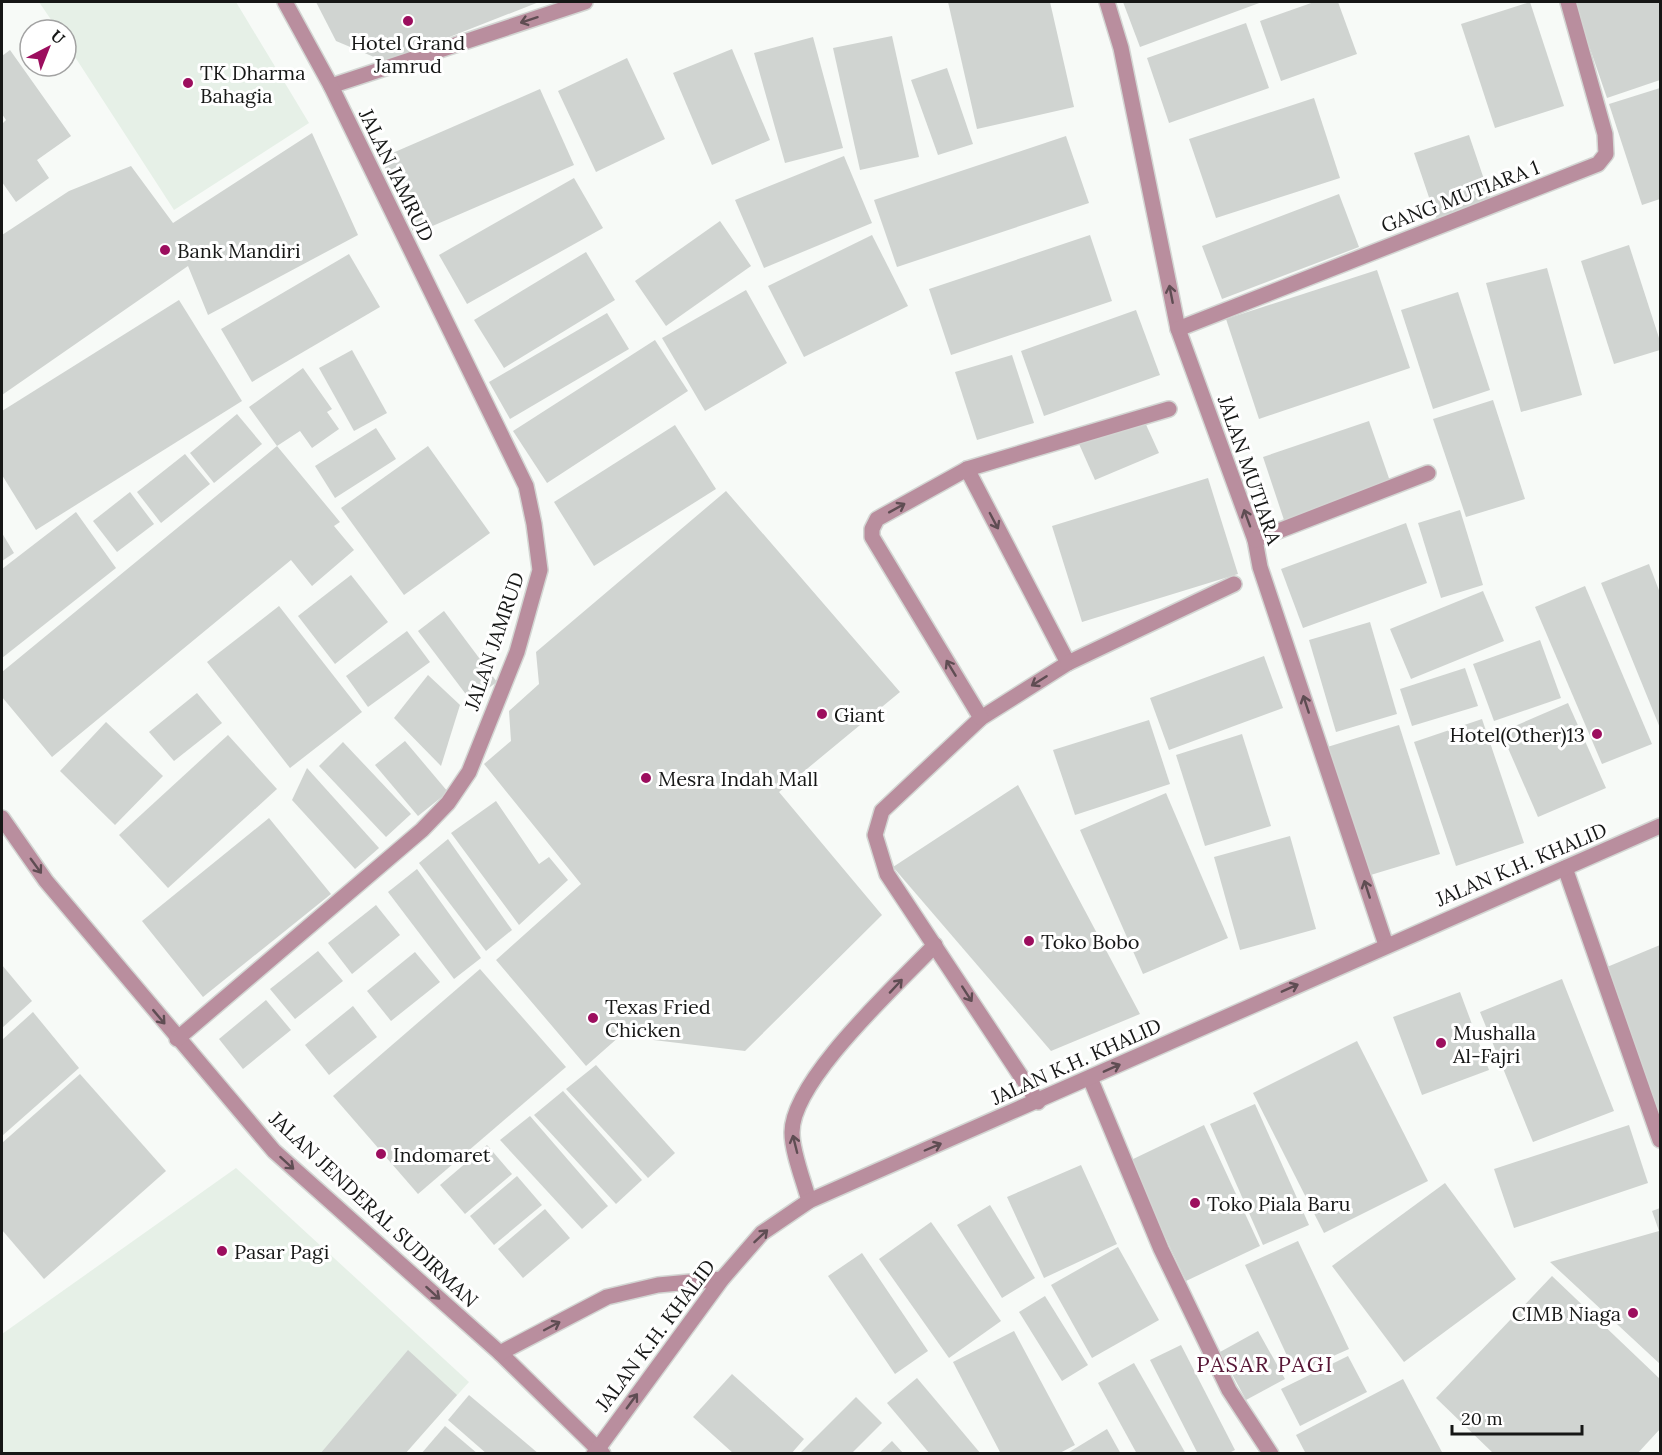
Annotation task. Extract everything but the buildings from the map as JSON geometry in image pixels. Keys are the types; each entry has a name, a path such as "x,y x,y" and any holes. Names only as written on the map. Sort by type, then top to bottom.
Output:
{"street":[{"name":"JALAN JAMRUD","path":"177,1039 422,830 448,803 470,772 517,652 540,570 526,486 330,86 285,2"},
{"path":"330,86 585,2"},
{"name":"JALAN MUTIARA","path":"1107,2 1121,48 1178,329 1255,540 1260,567 1386,945"},
{"name":"GANG MUTIARA 1","path":"1178,329 1598,164 1606,154 1605,134 1568,2"},
{"path":"981,718 872,537 872,529 878,519 967,469 1169,409"},
{"path":"967,469 1068,663"},
{"path":"1255,540 1428,473"},
{"path":"1038,1102 887,874 875,835 882,811 981,718 1068,663 1234,584"},
{"name":"JALAN JENDERAL SUDIRMAN","path":"2,818 46,881 177,1039 274,1151 500,1353 598,1452"},
{"name":"JALAN K.H. KHALID","path":"598,1452 722,1279 762,1233 809,1201 1660,826"},
{"path":"1565,868 1660,1140"},
{"path":"809,1201 792,1133 800,1099 821,1067 935,945"},
{"path":"1090,1078 1157,1239 1228,1390 1272,1454"},
{"path":"500,1353 607,1297 658,1285 722,1279"}],"shaded area":[{"name":"TK Dharma Bahagia","path":"39,2 236,2 309,123 174,210 78,62 78,18 50,18"},
{"name":"Pasar Pagi","path":"236,1168 469,1382 405,1453 2,1453 2,1334"}],"place":[{"name":"Hotel Grand Jamrud","path":"408,21"},
{"name":"TK Dharma Bahagia","path":"188,83"},
{"name":"Bank Mandiri","path":"165,250"},
{"name":"Giant","path":"822,714"},
{"name":"Hotel(Other)13","path":"1597,734"},
{"name":"Mesra Indah Mall","path":"646,778"},
{"name":"Toko Bobo","path":"1029,941"},
{"name":"Texas Fried Chicken","path":"593,1018"},
{"name":"Mushalla Al-Fajri","path":"1441,1043"},
{"name":"Indomaret","path":"381,1154"},
{"name":"Toko Piala Baru","path":"1195,1203"},
{"name":"Pasar Pagi","path":"222,1251"},
{"name":"CIMB Niaga","path":"1633,1313"}],"district":[{"name":"PASAR PAGI","path":"1265,1364"}]}
